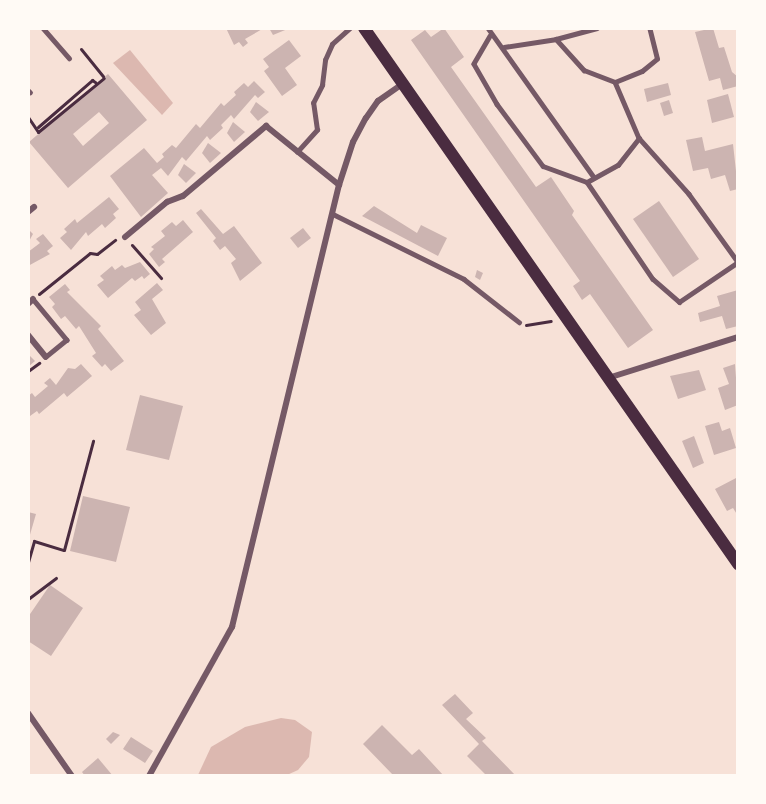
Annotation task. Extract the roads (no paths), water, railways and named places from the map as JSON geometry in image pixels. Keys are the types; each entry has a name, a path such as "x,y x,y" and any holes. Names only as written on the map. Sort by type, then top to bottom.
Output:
{"main road":[{"path":"364,28 738,564"}],"street":[{"path":"149,776 232,627 339,185 353,142 366,118 378,101 402,84"},
{"path":"125,237 167,202 183,196 266,126 339,185"},
{"path":"28,335 46,357"},
{"path":"607,378 738,338"},
{"path":"28,713 72,776"}],"lane":[{"path":"43,28 69,58"},
{"path":"297,152 317,130 314,103 322,85 325,60 332,44 350,28"},
{"path":"488,28 490,36 504,47 594,177"},
{"path":"504,47 556,39 597,28"},
{"path":"556,39 584,70 615,82 642,71 657,59 649,28"},
{"path":"490,36 474,64 497,104 543,166 586,182 653,279 678,302 738,262 689,194 639,138 615,82"},
{"path":"586,182 618,165 639,138"},
{"path":"333,214 464,279 519,322"},
{"path":"31,301 66,340 46,357"}]}
